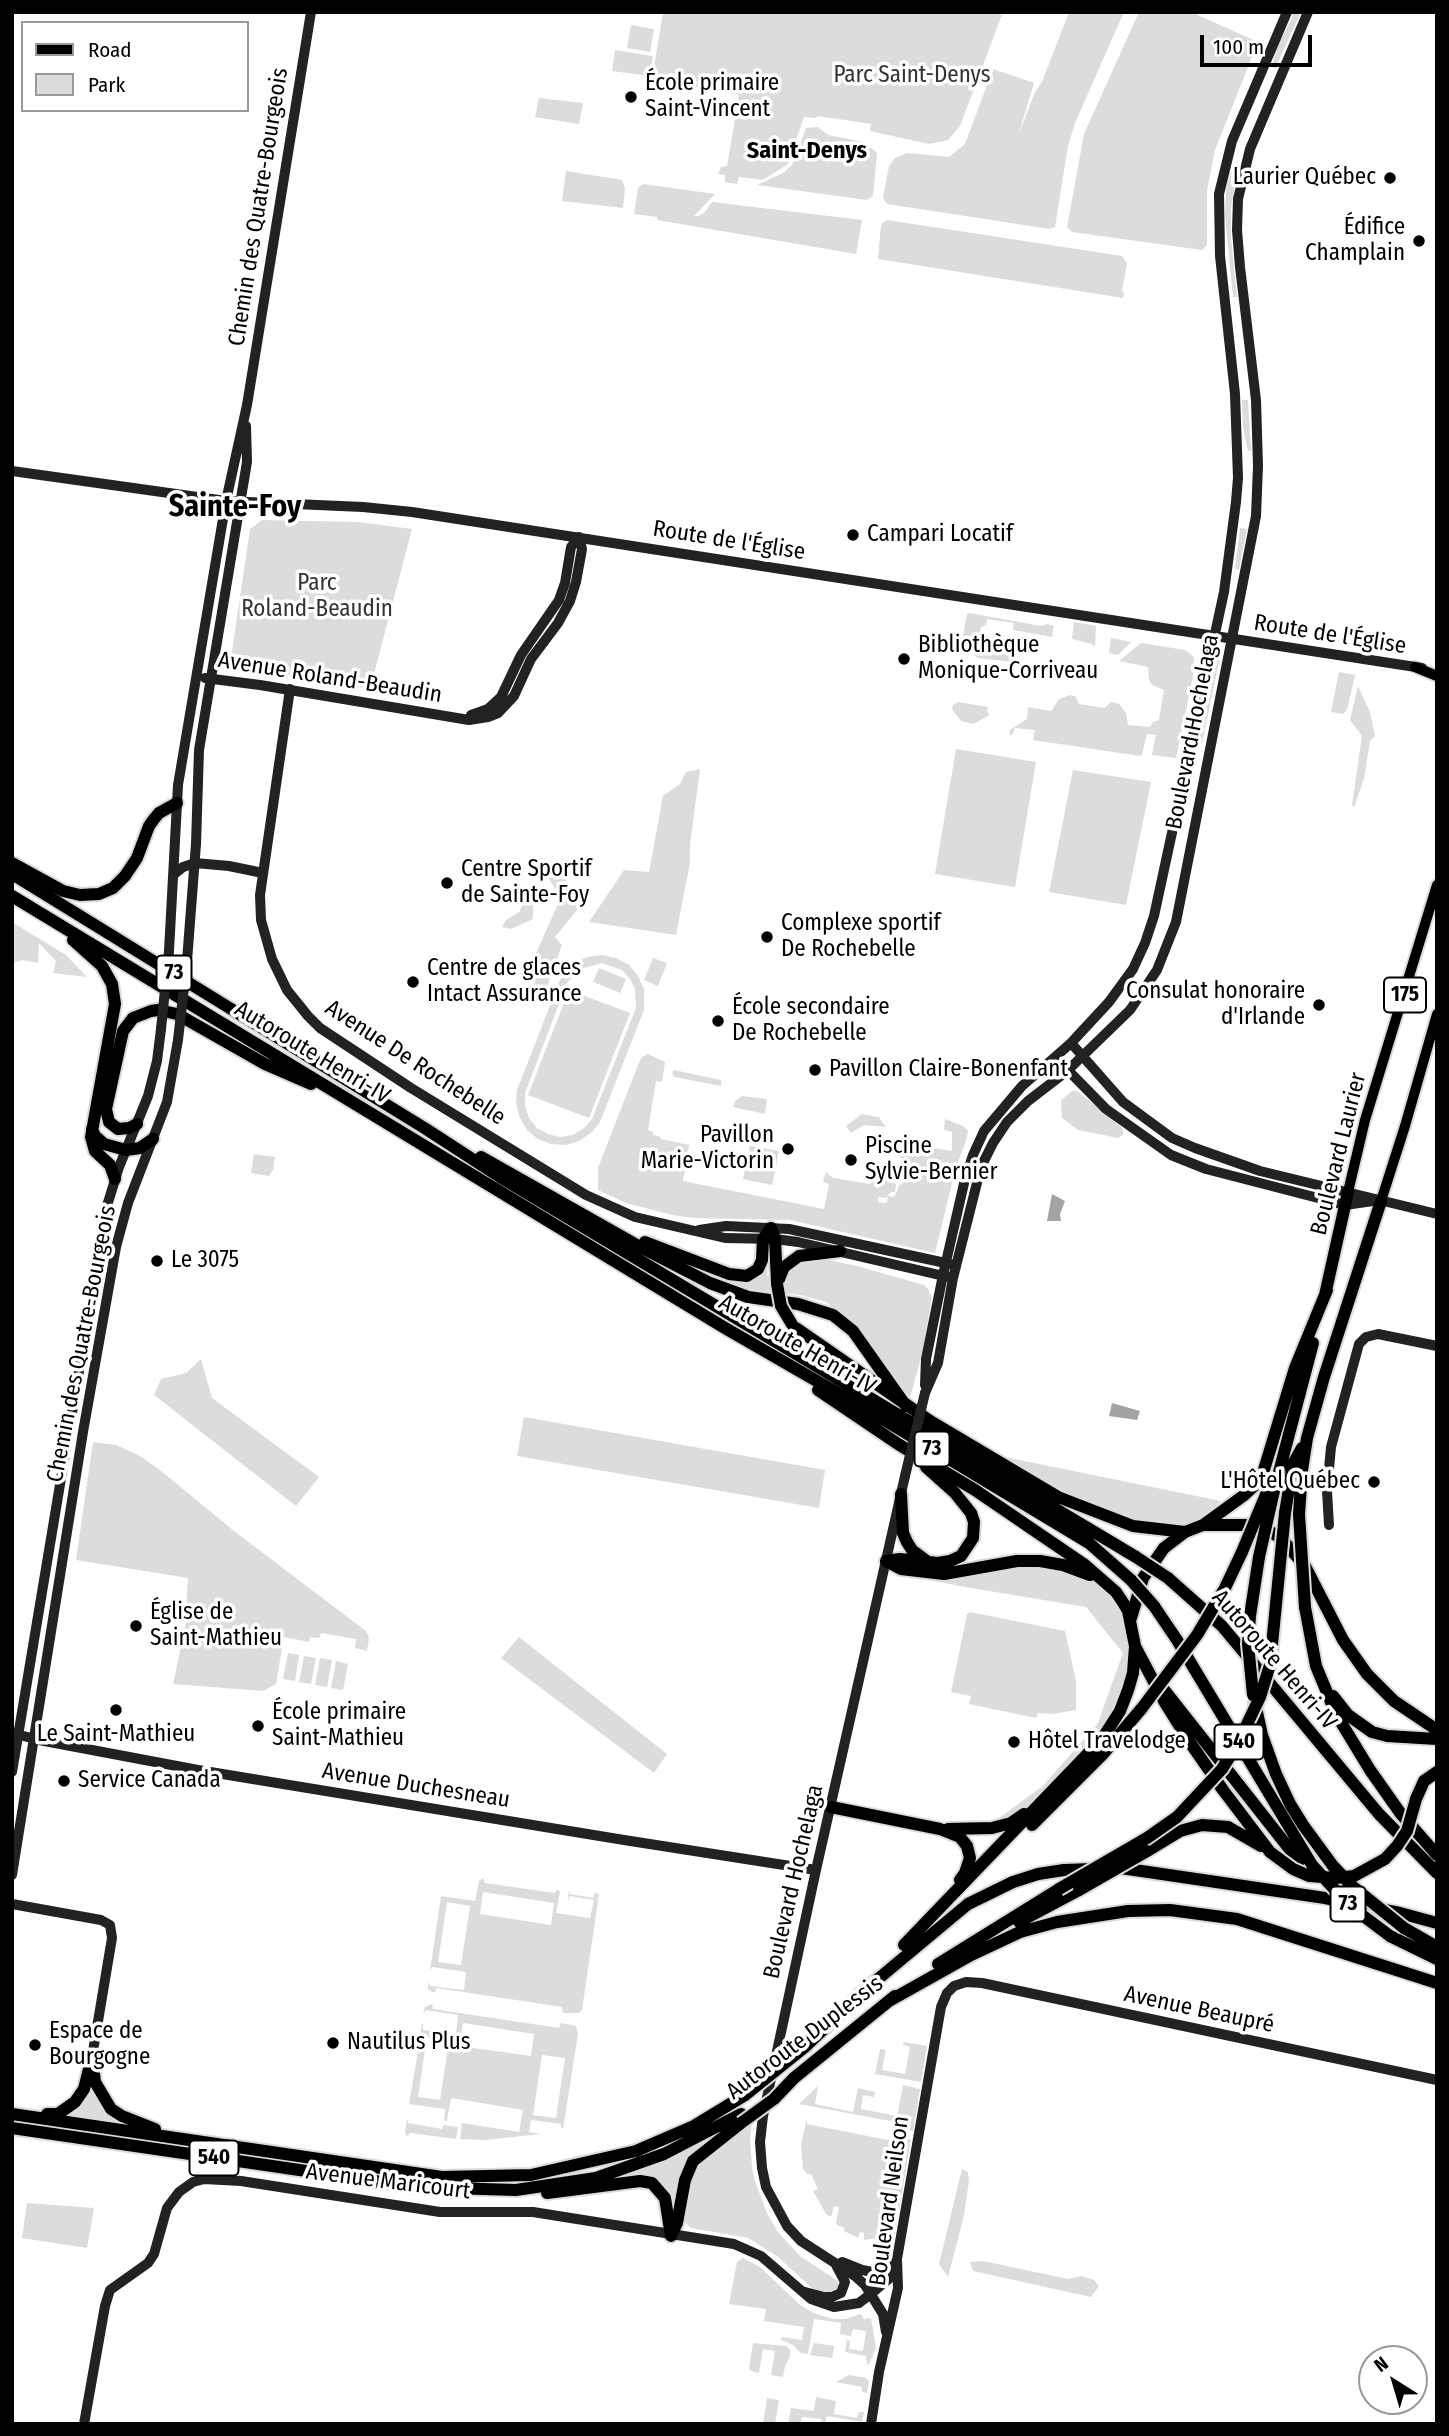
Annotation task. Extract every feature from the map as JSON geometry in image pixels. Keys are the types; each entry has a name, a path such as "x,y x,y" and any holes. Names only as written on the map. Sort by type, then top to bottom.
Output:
{"highway":[{"path":"12,863 71,894 99,894 113,888 125,876 137,858 149,826 159,813 177,803"},
{"name":"Autoroute Henri-IV","path":"12,874 500,1177 1168,1578 1222,1626 1379,1814 1437,1873"},
{"name":"Autoroute Henri-IV","path":"12,896 725,1328 1089,1543 1110,1559 1154,1606 1177,1640 1306,1863 1376,1928 1437,1959"},
{"path":"64,928 75,942 102,966 112,984 113,1014 92,1129 92,1144 95,1151 110,1165 115,1179"},
{"path":"137,1124 123,1129 113,1126 107,1116 109,1094 123,1031 138,1015 158,1010 177,1014 265,1064 357,1104"},
{"path":"92,1129 104,1144 126,1150 140,1147 153,1139"},
{"path":"426,1129 505,1168 642,1248 723,1289 748,1297 818,1309 833,1315 867,1347 906,1406"},
{"name":"Boulevard Laurier","path":"1287,1434 1327,1290 1346,1198"},
{"name":"Boulevard Laurier","path":"1307,1438 1381,1200"},
{"path":"611,1229 738,1276 747,1276 758,1269 770,1235"},
{"path":"770,1235 781,1306 801,1339 888,1409"},
{"path":"778,1279 784,1268 799,1256 840,1251"},
{"path":"1130,1623 1143,1578 1164,1548 1185,1532 1203,1525 1249,1491 1263,1473 1295,1368 1327,1290"},
{"path":"793,1326 906,1406 1058,1497 1133,1526 1185,1532"},
{"path":"725,1328 898,1444 975,1490 1085,1565 1116,1592 1128,1611 1135,1646 1189,1741 1270,1852"},
{"name":"Autoroute Duplessis","path":"12,2114 442,2177 531,2175 636,2151 712,2117 745,2095 806,2046 866,1989 904,1945 1062,1796 1142,1708 1189,1645 1225,1588 1270,1494 1287,1434"},
{"path":"1307,1438 1301,1470 1299,1514 1306,1607 1316,1666 1326,1694 1346,1734 1402,1814 1437,1855"},
{"name":"Autoroute Duplessis","path":"12,2128 416,2188 516,2190 596,2178 664,2154 741,2119 921,1975 1059,1889 1147,1839 1177,1817 1222,1769 1260,1697 1270,1665 1285,1513 1293,1464 1307,1438"},
{"path":"886,1561 900,1559 938,1563 961,1556 973,1538 974,1522 971,1513 955,1493 898,1444"},
{"path":"901,1494 902,1525 907,1542 912,1550 928,1562"},
{"path":"1270,1494 1248,1644 1253,1695 1262,1735 1285,1794 1303,1825 1333,1866 1352,1886 1404,1928 1437,1947"},
{"path":"1203,1525 1249,1525 1281,1538 1305,1566 1343,1640 1367,1674 1394,1701 1437,1730"},
{"path":"886,1561 901,1569 944,1574 1017,1561 1040,1561 1073,1568 1103,1581"},
{"path":"1311,1640 1329,1688 1343,1709 1359,1725 1387,1736 1437,1740"},
{"path":"904,1945 1101,1739 1120,1711 1133,1673 1135,1646"},
{"path":"1147,1669 1306,1863"},
{"path":"956,1953 1079,1890 1180,1831 1202,1825 1219,1825 1240,1832 1293,1869 1309,1876 1354,1876 1385,1859 1397,1846 1407,1831 1424,1781 1437,1772"},
{"path":"940,1829 984,1829 1002,1826 1016,1820 1049,1795"},
{"path":"831,1807 940,1829 960,1837 967,1846 970,1858 965,1873 938,1908"},
{"path":"866,1989 968,1904 1013,1882 1064,1870 1121,1868 1325,1898 1437,1923"},
{"path":"889,2001 971,1955 1020,1933 1069,1920 1128,1911 1170,1910 1237,1919 1437,1983"},
{"path":"12,2114 51,2115 64,2110 81,2095 92,2057"},
{"path":"92,2057 95,2082 111,2109 175,2137"},
{"path":"671,2236 677,2223 685,2180 692,2161 741,2119"},
{"path":"416,2188 434,2192 510,2196 579,2191 640,2181 652,2183 666,2198 671,2236"}],"main road":[{"name":"Chemin des Quatre-Bourgeois","path":"12,1772 15,1733 106,1209 155,1070 162,1029 170,951 177,803 226,501 246,408 312,12"},
{"name":"Boulevard Hochelaga","path":"951,1265 965,1179 984,1131 1022,1086 1071,1043 1121,986 1145,943 1162,884 1224,592 1238,478 1234,386 1220,256 1219,194 1232,141 1287,12"},
{"name":"Boulevard Hochelaga","path":"887,2336 883,2314 872,2293 856,2276 792,2233 775,2207 764,2178 760,2142 763,2116 905,1476 925,1393 937,1363 948,1277 981,1167 1007,1122 1028,1101 1067,1071 1130,1010 1146,990 1172,938 1256,516 1258,466 1255,391 1246,330 1237,230 1238,200 1250,149 1290,49 1308,12"},
{"path":"1232,141 1250,149"},
{"name":"Chemin des Quatre-Bourgeois","path":"12,1875 83,1432 116,1247 128,1203 167,1102 178,1040 195,863 199,750 247,462 246,408"},
{"name":"Route de l'Église","path":"12,471 226,501 363,507 579,537 1415,667"},
{"name":"Avenue Roland-Beaudin","path":"197,677 456,718 488,709 500,697 521,655 559,600 571,547 579,537"},
{"path":"1415,667 1437,673"},
{"name":"Avenue De Rochebelle","path":"290,690 260,895 261,920 272,959 287,990 320,1028 422,1095 586,1195 635,1217 724,1238 811,1232 951,1265"},
{"path":"173,875 183,867 195,863 263,873"},
{"name":"Boulevard Laurier","path":"1346,1198 1365,1120 1437,885"},
{"name":"Boulevard Laurier","path":"1381,1200 1437,1014"},
{"path":"1071,1043 1123,1102 1172,1138 1220,1158 1346,1198"},
{"path":"1055,1057 1120,1121 1171,1155 1206,1169 1346,1198 1381,1200 1437,1214"},
{"name":"Avenue De Rochebelle","path":"770,1235 948,1277"},
{"path":"1329,1525 1327,1491 1331,1447 1359,1344 1366,1337 1378,1334 1437,1346"},
{"name":"Avenue Duchesneau","path":"15,1733 34,1739 212,1772 816,1870"},
{"path":"12,1904 101,1920 110,1925 112,1938 92,2057"},
{"name":"Avenue Beaupré","path":"954,1986 966,1982 982,1983 1437,2080"},
{"name":"Boulevard Neilson","path":"871,2424 898,2288 897,2259 941,2007 947,1993 954,1986"},
{"name":"Avenue Maricourt","path":"84,2424 110,2290 148,2263 154,2254 167,2208 179,2192 193,2182 204,2179 242,2181 440,2212 533,2212 734,2244 770,2262 801,2291 819,2303 834,2307 859,2303 891,2277 897,2259"},
{"path":"825,2257 878,2273 890,2268 897,2259"},
{"path":"801,2291 832,2297 844,2290 845,2283 841,2272 825,2257"}],"green space":[{"name":"Parc Saint-Denys","path":"663,12 1003,12 960,126 948,140 929,144 870,131 871,124 818,116 804,117 788,164 763,180 739,177 737,184 725,182 725,175 718,174 721,167 727,166 739,95 652,79"},
{"path":"1069,12 1124,12 1075,123 1068,146 1055,227 1050,229 887,204 883,198 889,166 895,158 907,153 949,157 965,144 993,69 1034,83 1018,136"},
{"path":"1139,12 1191,12 1258,42 1215,150 1207,191 1207,245 1202,250 1072,232 1067,227 1084,134"},
{"path":"1295,12 1301,12 1275,69 1272,67 1276,49"},
{"path":"631,25 654,29 650,52 627,48"},
{"path":"615,50 653,56 650,76 612,71"},
{"path":"539,98 583,103 579,124 535,117"},
{"path":"818,127 828,135 864,142 877,153 873,196 867,200 757,185 783,173 792,165 806,128"},
{"path":"1233,165 1238,166 1231,208 1237,297 1233,297 1225,216 1226,188"},
{"path":"566,171 622,180 625,188 623,208 562,201"},
{"path":"643,184 715,194 694,216 705,212 712,202 862,220 856,254 634,214 638,188"},
{"path":"887,220 1122,256 1127,263 1123,298 878,259 881,224"},
{"path":"1242,400 1248,400 1251,451 1248,451 1243,427"},
{"name":"Parc Roland-Beaudin","path":"262,520 358,522 412,529 370,689 230,665 250,529"},
{"path":"1240,528 1247,529 1239,570 1235,568"},
{"path":"967,614 1054,626 1052,637 1013,630 1014,623 987,619 986,625 980,628 984,635 983,641 1007,645 1008,640 1016,642 1013,650 1021,663 978,658 966,649 962,641"},
{"path":"1074,622 1096,626 1095,647 1072,639"},
{"path":"1111,638 1131,642 1118,655 1109,653"},
{"path":"1141,643 1185,650 1193,656 1193,676 1176,758 1152,755 1156,735 1147,734 1140,756 1033,740 1035,730 1015,728 1010,735 1010,730 1027,719 1028,707 1051,711 1059,699 1070,695 1075,696 1079,704 1104,708 1111,702 1119,704 1126,713 1128,725 1150,727 1153,722 1159,720 1164,690 1152,685 1148,667 1119,661"},
{"path":"1215,656 1220,657 1202,743 1198,742"},
{"path":"1339,672 1355,675 1347,710 1343,714 1331,712"},
{"path":"1358,686 1370,712 1375,736 1370,741 1364,779 1354,807 1352,805 1362,736 1350,720"},
{"path":"958,702 988,707 987,712 990,715 973,724 961,721 952,709"},
{"path":"956,749 1036,762 1015,887 935,874"},
{"path":"700,769 690,863 676,935 589,922 624,870 649,872 663,796 680,784 686,772"},
{"path":"1073,770 1151,782 1126,905 1049,892"},
{"path":"531,856 556,862 573,892 577,910 555,937 562,945 544,996 533,991 536,975 533,960 558,904 556,890 548,877 536,871"},
{"path":"516,877 533,905 533,919 511,929 502,927 522,906 519,898 510,896"},
{"path":"12,922 66,955 87,977 53,973 56,961 39,943 38,963 22,960 12,963"},
{"path":"602,955 629,965 644,989 644,1010 600,1122 591,1133 579,1141 566,1145 551,1144 538,1139 527,1130 516,1104 517,1090 560,980 574,963 587,957","holes":["602,963 622,970 635,989 636,1008 592,1119 573,1135 560,1137 548,1134 537,1128 529,1118 525,1093 567,983 580,969"]},
{"path":"653,958 667,963 658,986 644,980"},
{"path":"599,968 626,979 620,993 593,982"},
{"path":"569,990 630,1013 589,1118 528,1095"},
{"path":"648,1054 665,1062 662,1082 656,1081 648,1130 661,1139 689,1145 683,1181 824,1209 829,1184 823,1182 826,1172 833,1178 870,1184 890,1173 893,1174 891,1182 896,1184 895,1192 891,1192 886,1198 878,1197 878,1202 884,1203 887,1202 888,1196 893,1197 896,1194 908,1170 893,1144 952,1151 952,1132 944,1130 945,1119 963,1126 968,1131 966,1141 956,1167 935,1253 790,1220 672,1215 626,1203 598,1190 598,1168 638,1065 642,1057"},
{"path":"674,1070 721,1080 721,1086 674,1077"},
{"path":"1072,1091 1077,1091 1099,1108 1123,1129 1123,1135 1118,1138 1078,1130 1062,1118 1061,1100"},
{"path":"742,1096 767,1099 765,1114 733,1107 735,1101"},
{"path":"862,1114 879,1117 886,1127 864,1125 851,1133 846,1126"},
{"path":"750,1146 779,1151 772,1185 743,1179"},
{"path":"254,1154 275,1157 269,1176 251,1173"},
{"path":"814,1257 857,1266 924,1285 928,1289 932,1297 922,1354 910,1398 857,1325 826,1302 801,1295 746,1289 696,1272 697,1268 747,1283 761,1272 768,1258 767,1276 785,1278 799,1260"},
{"path":"201,1359 212,1398 319,1477 296,1506 154,1395 161,1379 186,1373"},
{"path":"524,1417 825,1470 819,1508 517,1456"},
{"path":"93,1442 116,1445 140,1456 160,1470 234,1531 366,1631 369,1638 367,1651 355,1648 356,1639 321,1633 319,1638 310,1637 309,1642 284,1637 276,1684 263,1691 173,1684 185,1627 188,1578 76,1560"},
{"path":"980,1452 1221,1501 1205,1517 1174,1531 1086,1508"},
{"path":"886,1561 926,1573 1017,1561 1084,1572 1116,1592 1135,1646 1120,1711 1026,1813 984,1829 1043,1786 1098,1723 1123,1653 1086,1607 959,1586 884,1570"},
{"path":"970,1612 1065,1631 1076,1681 1076,1710 1053,1714 1038,1713 1036,1718 969,1704 971,1696 951,1692 967,1614"},
{"path":"519,1637 667,1754 654,1773 501,1658"},
{"path":"288,1653 299,1655 295,1681 283,1679"},
{"path":"304,1656 316,1658 311,1684 299,1682"},
{"path":"320,1658 332,1660 327,1687 315,1685"},
{"path":"336,1661 348,1664 343,1690 331,1688"},
{"path":"483,1878 485,1883 555,1893 557,1889 560,1892 556,1913 590,1918 594,1900 570,1896 568,1901 569,1890 570,1894 593,1898 595,1893 599,1894 582,2010 579,2013 563,2013 562,2007 437,1988 434,1993 428,1989 428,1982 430,1986 464,1990 466,1972 432,1967 430,1971 441,1896 475,1901 479,1881","holes":["483,1892 554,1903 551,1925 480,1914","447,1902 470,1906 461,1965 438,1962"]},
{"path":"432,2004 433,2009 559,2028 561,2023 576,2026 578,2034 563,2129 561,2124 531,2120 529,2132 541,2134 484,2140 460,2139 462,2123 519,2132 523,2110 451,2098 447,2121 444,2121 445,2109 409,2104 418,2052 422,2049 425,2050 418,2097 440,2100 449,2041 427,2037 425,2047 418,2047 422,2024 423,2030 456,2034 458,2015 426,2010 423,2014 425,2007","holes":["463,2023 534,2034 531,2056 459,2046","542,2055 565,2058 556,2118 533,2115"]},
{"path":"904,2042 927,2046 921,2082 875,2074 880,2049 886,2050 882,2070 905,2074 910,2047 903,2045"},
{"path":"903,2085 920,2089 913,2131 901,2128 901,2123 799,2104 818,2086 815,2104 853,2112 858,2088 875,2092 874,2097 863,2095 861,2109 897,2116"},
{"path":"91,2086 103,2106 122,2121 121,2124 68,2117 68,2113"},
{"path":"407,2118 408,2123 442,2129 444,2125 458,2127 456,2139 410,2133 407,2137"},
{"path":"807,2119 807,2124 898,2142 899,2137 911,2139 895,2235 864,2240 864,2233 860,2232 858,2238 844,2231 844,2227 838,2226 836,2223 839,2207 834,2206 831,2217 826,2214 813,2191 818,2189 811,2174 807,2174 803,2169 801,2144"},
{"path":"752,2120 752,2166 767,2213 777,2231 800,2256 838,2281 839,2288 835,2293 814,2290 777,2256 748,2238 691,2228 684,2221 682,2216 691,2170"},
{"path":"724,2130 700,2150 673,2220 670,2195 658,2181 591,2185 665,2160"},
{"path":"962,2169 968,2172 969,2181 964,2215 948,2277 939,2264"},
{"path":"27,2203 94,2208 87,2248 22,2238"},
{"path":"743,2258 760,2267 799,2304 813,2313 833,2319 845,2319 861,2314 864,2319 871,2318 876,2348 869,2364 867,2365 866,2356 845,2352 847,2340 850,2341 849,2349 863,2351 866,2331 853,2329 851,2336 840,2334 841,2323 814,2319 808,2354 801,2353 793,2345 781,2340 782,2337 802,2340 804,2327 764,2321 766,2309 729,2304 737,2262"},
{"path":"983,2261 1068,2279 1082,2276 1094,2280 1099,2286 1091,2297 973,2271 970,2262"},
{"path":"753,2343 786,2346 790,2350 783,2377 771,2375 775,2351 763,2349 759,2373 749,2370"},
{"path":"814,2343 834,2346 832,2358 810,2355"},
{"path":"849,2375 866,2378 869,2382 867,2393 862,2392 862,2387 836,2382"},
{"path":"816,2397 836,2401 834,2414 857,2418 859,2412 864,2412 862,2422 827,2416 825,2424 821,2424 822,2419 802,2417 800,2424 788,2424 791,2408 814,2411"},
{"path":"767,2398 779,2400 775,2424 763,2424"}],"shaded area":[{"path":"1052,1194 1065,1201 1060,1214 1061,1221 1047,1221"},
{"path":"1112,1403 1140,1411 1137,1420 1109,1416"}],"place":[{"name":"École primaire Saint-Vincent","path":"631,97"},
{"name":"Laurier Québec","path":"1390,178"},
{"name":"Édifice Champlain","path":"1419,241"},
{"name":"Campari Locatif","path":"853,535"},
{"name":"Bibliothèque Monique-Corriveau","path":"904,659"},
{"name":"Centre Sportif de Sainte-Foy","path":"447,883"},
{"name":"Complexe sportif De Rochebelle","path":"767,937"},
{"name":"Centre de glaces Intact Assurance","path":"413,982"},
{"name":"Consulat honoraire d'Irlande","path":"1319,1005"},
{"name":"École secondaire De Rochebelle","path":"718,1021"},
{"name":"Pavillon Claire-Bonenfant","path":"815,1070"},
{"name":"Pavillon Marie-Victorin","path":"788,1149"},
{"name":"Piscine Sylvie-Bernier","path":"851,1160"},
{"name":"Le 3075","path":"157,1261"},
{"name":"L'Hôtel Québec","path":"1374,1482"},
{"name":"Église de Saint-Mathieu","path":"136,1626"},
{"name":"Le Saint-Mathieu","path":"116,1710"},
{"name":"École primaire Saint-Mathieu","path":"258,1726"},
{"name":"Hôtel Travelodge","path":"1014,1742"},
{"name":"Service Canada","path":"64,1781"},
{"name":"Nautilus Plus","path":"333,2043"},
{"name":"Espace de Bourgogne","path":"35,2045"}],"district":[{"name":"Saint-Denys","path":"807,151"},
{"name":"Sainte-Foy","path":"235,508"}]}
